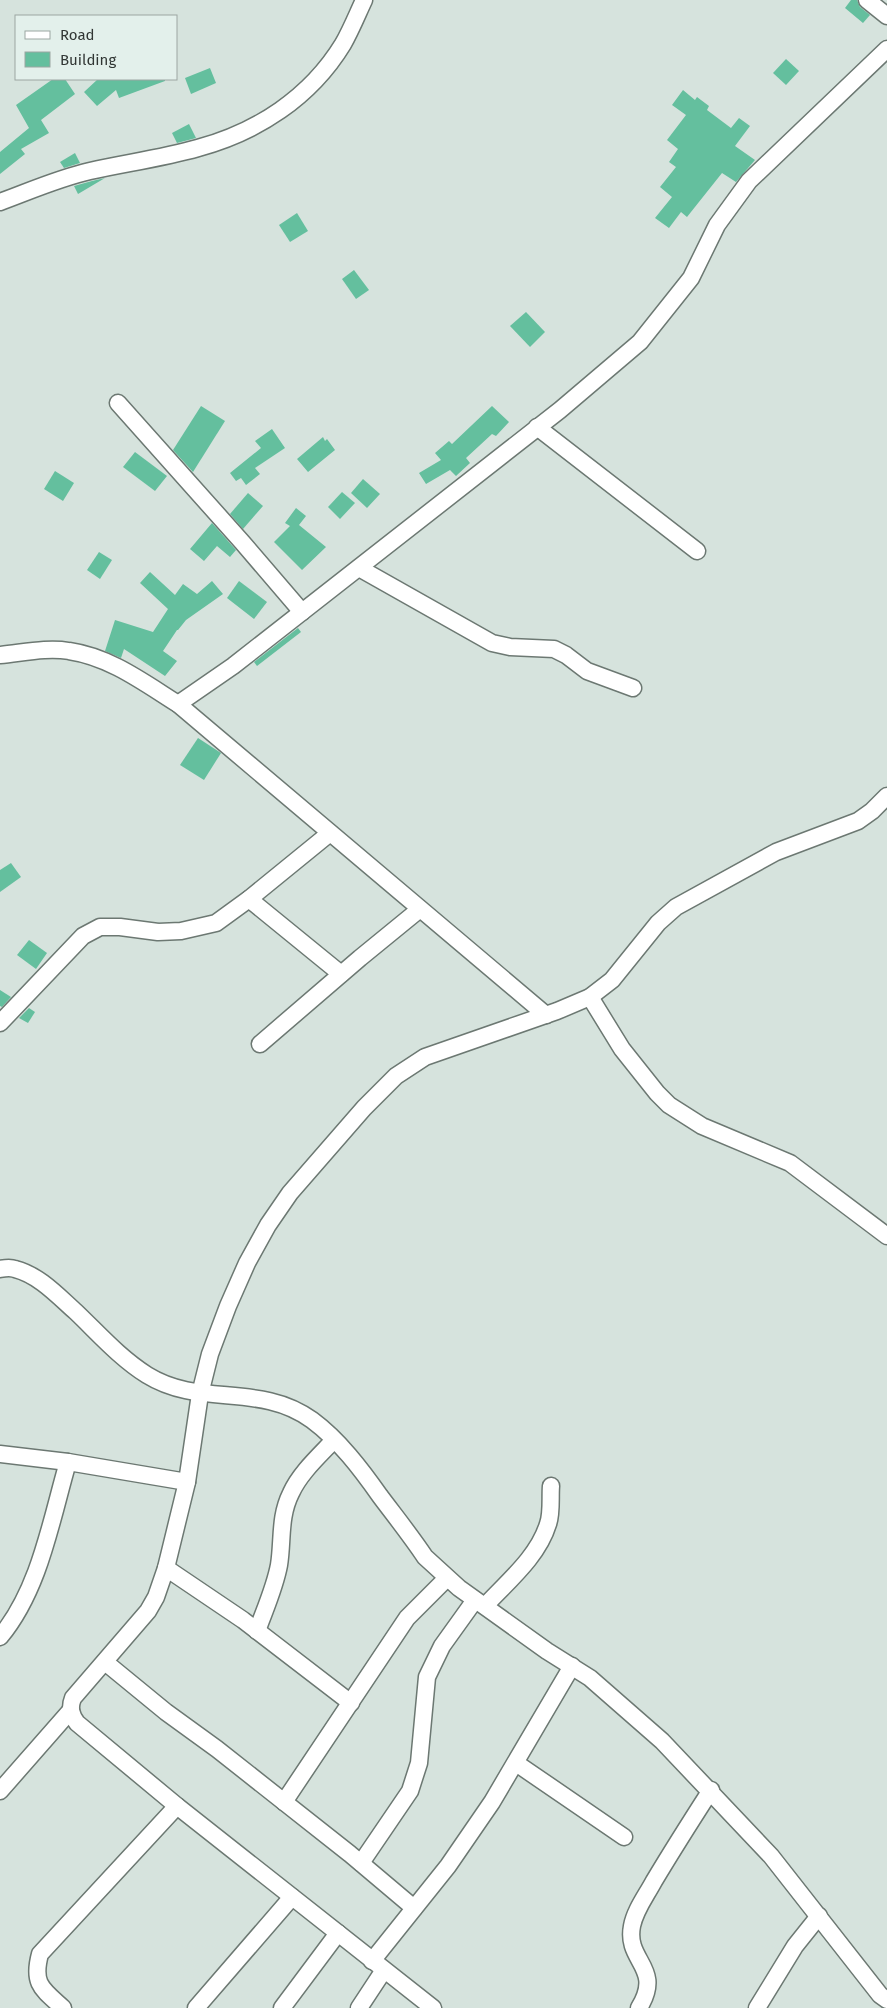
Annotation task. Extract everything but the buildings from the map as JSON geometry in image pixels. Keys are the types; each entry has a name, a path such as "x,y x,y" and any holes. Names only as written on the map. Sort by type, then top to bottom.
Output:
{"street":[{"path":"0,202 87,172 198,148 243,132 278,113 299,96 330,63 343,44 364,0"},
{"path":"867,0 887,16"},
{"path":"178,704 233,666 359,568 537,427 640,342 691,278 717,225 749,181 887,49"},
{"path":"118,403 302,612"},
{"path":"537,427 697,551"},
{"path":"359,568 492,643 510,647 554,649 566,655 587,671 634,688"},
{"path":"0,655 67,650 96,657 117,666 178,704 546,1015"},
{"path":"433,2008 177,1806 77,1723 72,1716 71,1710 74,1698 148,1611 156,1597 166,1568 187,1482 200,1394 210,1354 247,1263 268,1225 290,1193 364,1108 396,1076 425,1058 546,1015 590,997 612,980 658,923 676,907 776,852 858,821 872,811 887,796"},
{"path":"0,1023 82,936 100,927 181,932 216,923 249,899 330,833"},
{"path":"249,899 341,974"},
{"path":"260,1044 420,909"},
{"path":"590,997 622,1048 657,1093 669,1105 702,1126 790,1163 887,1236"},
{"path":"0,1268 13,1268 28,1274 42,1283 62,1299 120,1354 149,1376 166,1384 200,1394 273,1400 295,1408 314,1421 334,1440 366,1477 425,1557 447,1578 547,1651 590,1678 662,1740 772,1856 880,1995 887,2000"},
{"path":"258,1631 277,1574 281,1552 281,1523 291,1493 302,1476 334,1440"},
{"path":"0,1454 68,1462 187,1482"},
{"path":"0,1637 24,1601 34,1580 68,1462"},
{"path":"361,1864 410,1790 419,1763 427,1677 442,1646 480,1603 529,1558 544,1535 549,1522 551,1486"},
{"path":"166,1568 220,1603 351,1704"},
{"path":"284,1802 407,1618 447,1578"},
{"path":"105,1662 166,1712 217,1749 284,1802 414,1908"},
{"path":"359,2008 378,1965 414,1908 468,1838 516,1763 572,1666"},
{"path":"0,1792 71,1710"},
{"path":"516,1763 624,1837"},
{"path":"639,2008 649,1986 646,1974 632,1946 630,1936 632,1924 637,1911 672,1850 711,1790"},
{"path":"63,2008 38,1981 36,1968 40,1954 177,1806"},
{"path":"196,2008 292,1897"},
{"path":"757,2008 794,1946 818,1916"},
{"path":"282,2008 338,1933"}]}
